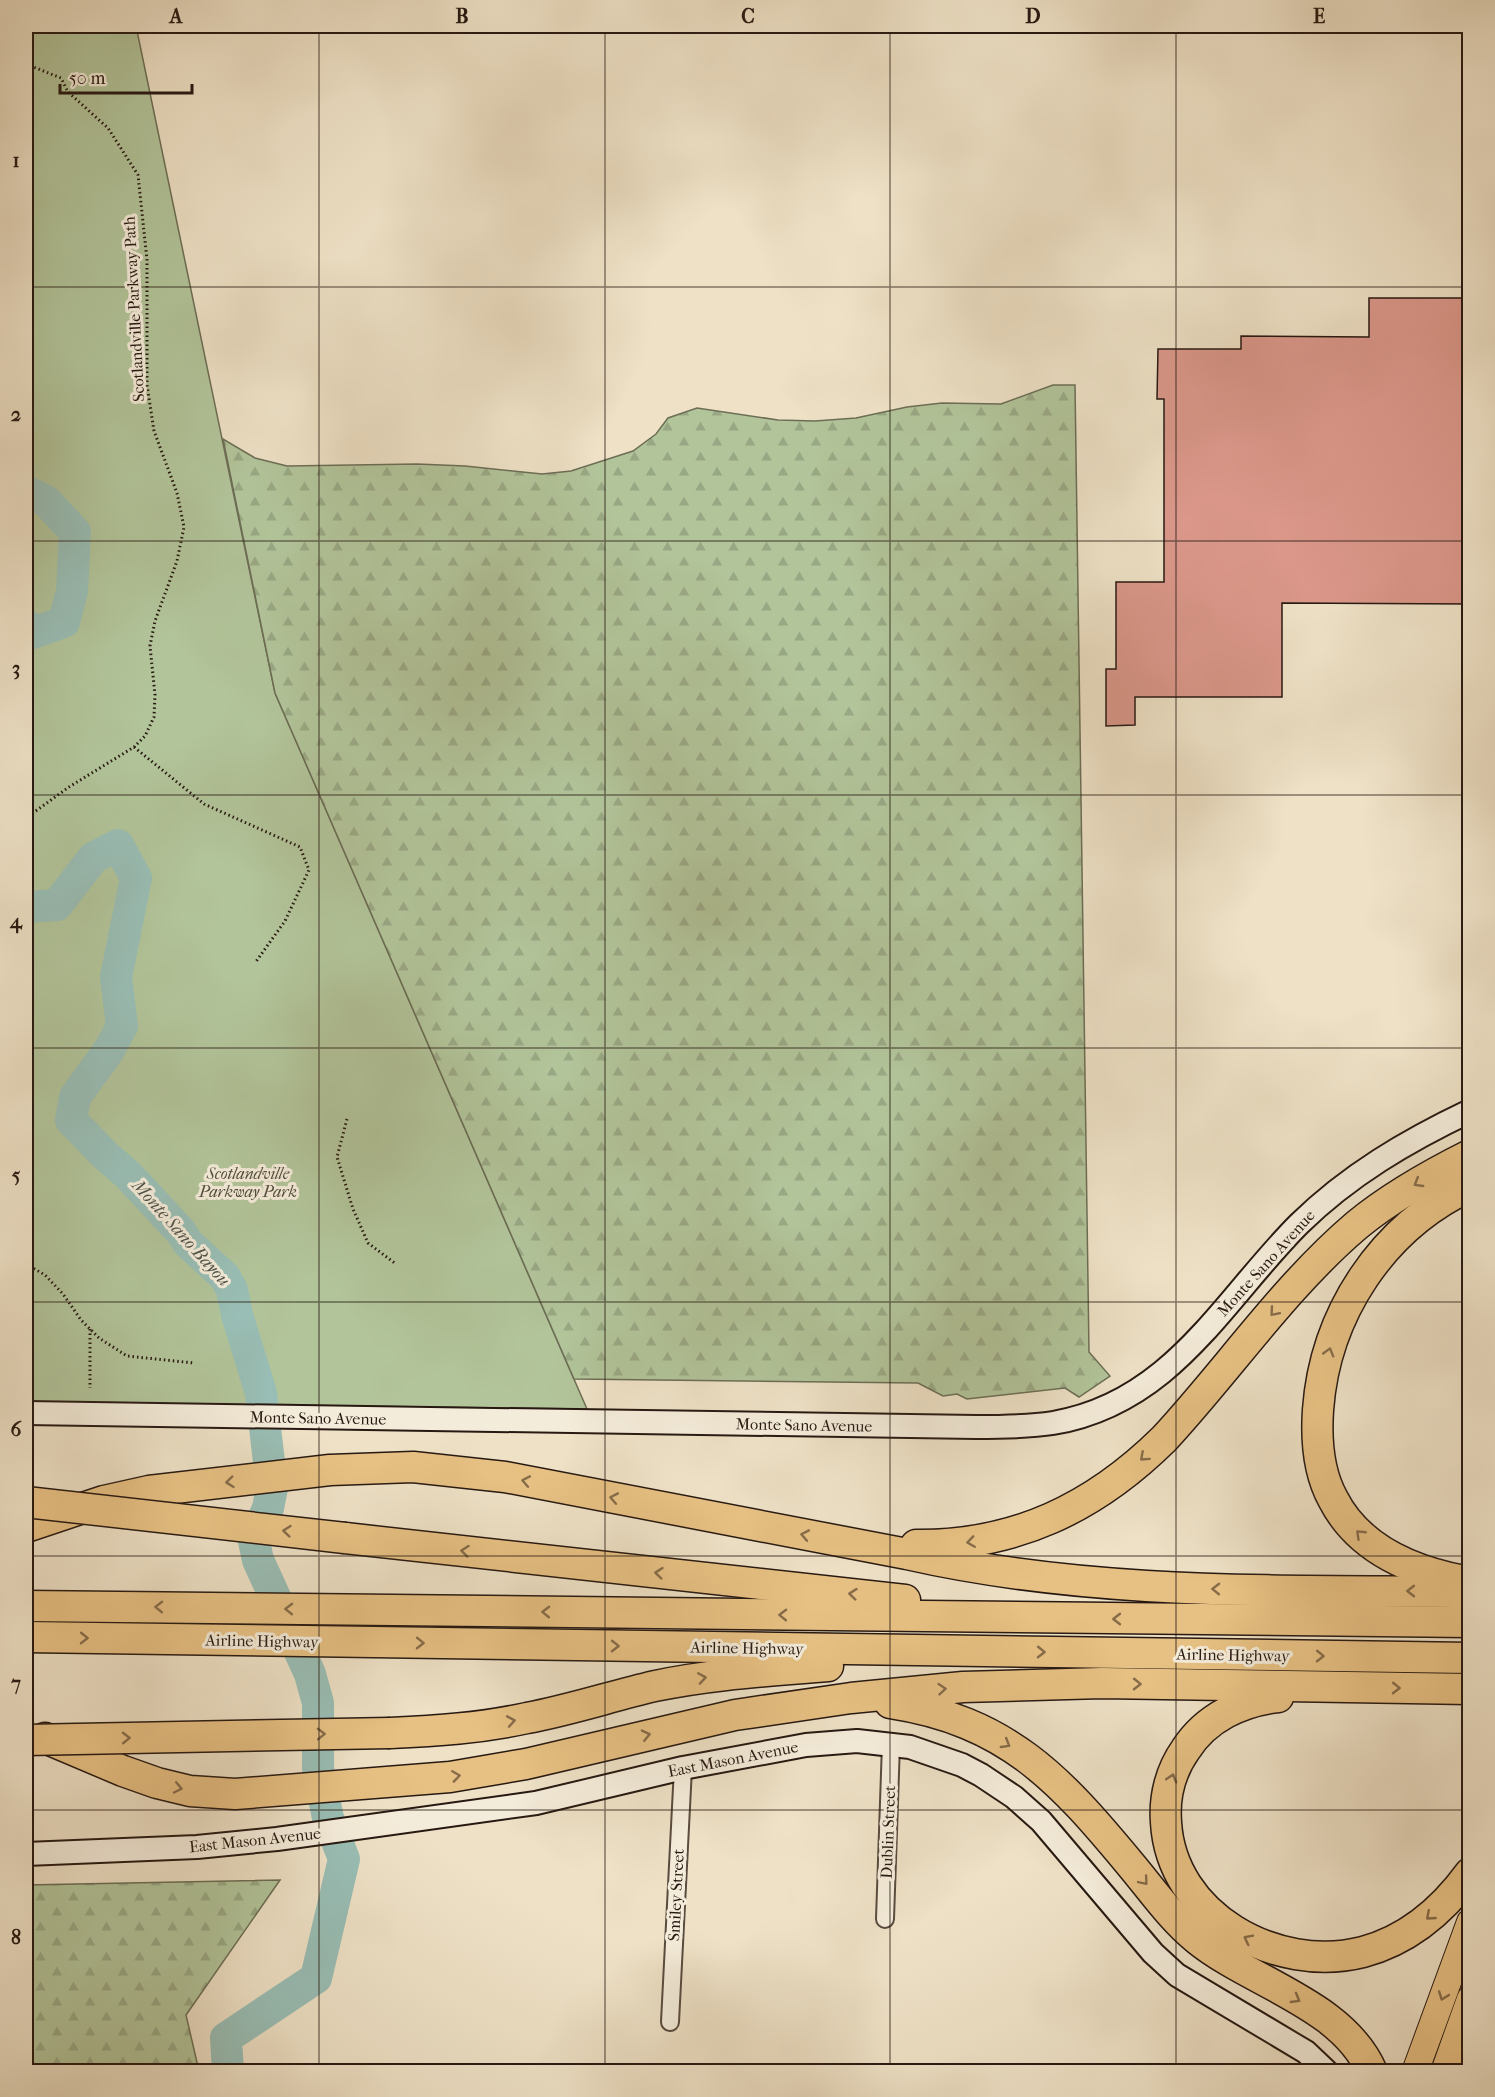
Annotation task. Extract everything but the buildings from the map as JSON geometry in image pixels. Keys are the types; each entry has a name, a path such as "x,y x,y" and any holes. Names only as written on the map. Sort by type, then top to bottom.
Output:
{"highway":[{"path":"884,1550 905,1545 952,1545 1003,1536 1063,1513 1105,1488 1164,1439 1312,1267 1341,1239 1397,1196 1470,1155"},
{"path":"1470,1186 1436,1205 1409,1225 1382,1252 1360,1281 1344,1310 1332,1341 1322,1379 1317,1430 1320,1463 1328,1489 1341,1513 1359,1533 1385,1554 1408,1565 1470,1582"},
{"path":"26,1527 104,1501 149,1491 330,1470 413,1467 505,1477 963,1567 1030,1576 1117,1585 1201,1589 1470,1592"},
{"path":"26,1502 905,1600 926,1617"},
{"name":"Airline Highway","path":"26,1606 1470,1622"},
{"name":"Airline Highway","path":"26,1637 1470,1658"},
{"path":"26,1740 450,1729 505,1722 656,1686 701,1678 837,1665 911,1664 1003,1651"},
{"path":"26,1730 157,1783 209,1793 268,1793 450,1777 526,1764 725,1717 851,1698 963,1687 1043,1684 1470,1689"},
{"path":"1295,1687 1282,1697 1264,1699 1237,1708 1211,1722 1190,1743 1174,1769 1165,1814 1168,1843 1178,1871 1196,1899 1217,1918 1255,1942 1298,1954 1347,1955 1378,1947 1407,1934 1443,1905 1470,1873"},
{"path":"851,1698 925,1710 948,1717 984,1731 1020,1752 1069,1794 1191,1934 1218,1954 1330,2020 1354,2043 1372,2072"}],"main road":[{"path":"1415,2072 1470,1922"},
{"path":"1443,2072 1470,1999"}],"street":[{"name":"Monte Sano Avenue","path":"26,1413 976,1427 1040,1425 1069,1420 1117,1402 1155,1379 1188,1349 1298,1225 1339,1188 1386,1155 1470,1111"},
{"name":"East Mason Avenue","path":"26,1854 197,1847 277,1839 537,1803 682,1768 824,1743 857,1741 891,1744 925,1751 962,1766 981,1775 1014,1797 1041,1821 1148,1947 1177,1975 1306,2052 1327,2072"},
{"name":"Dublin Street","path":"885,1919 891,1744"},
{"name":"Smiley Street","path":"670,2022 682,1768"}],"path":[{"name":"Scotlandville Parkway Path","path":"26,64 61,78 68,92 108,128 138,175 147,260 147,385 154,431 177,493 184,526 177,561 155,621 150,646 155,694 154,717 145,736 134,747 26,818"},
{"path":"134,747 204,804 300,847 309,870 285,921 255,963"},
{"path":"347,1119 338,1156 353,1209 368,1243 396,1264"},
{"path":"26,1264 45,1275 99,1338 127,1356 194,1363"},
{"path":"90,1329 90,1388"}],"green space":[{"name":"Scotlandville Parkway Park","path":"26,26 136,26 275,693 587,1409 26,1402"},
{"path":"1053,385 1075,385 1089,1352 1110,1376 1079,1397 1065,1388 967,1399 957,1394 943,1396 918,1383 574,1379 275,693 223,439 255,458 287,466 417,464 465,466 542,474 571,471 633,451 656,434 668,418 697,408 778,420 815,421 856,418 907,407 942,403 1001,404"},
{"path":"280,1880 186,2015 199,2071 26,2071 26,1885"}],"waterway":[{"name":"Monte Sano Bayou","path":"26,491 46,501 75,532 72,591 64,622 33,633 26,625"},
{"name":"Monte Sano Bayou","path":"26,907 57,905 93,858 118,845 136,878 116,977 122,1026 109,1050 75,1097 71,1120 129,1176 181,1232 188,1243 225,1277 232,1290 237,1315 261,1393 272,1488 268,1508 254,1541 258,1560 310,1674 318,1703 318,1768 328,1818 344,1859 316,1978 226,2038 228,2072"}]}
